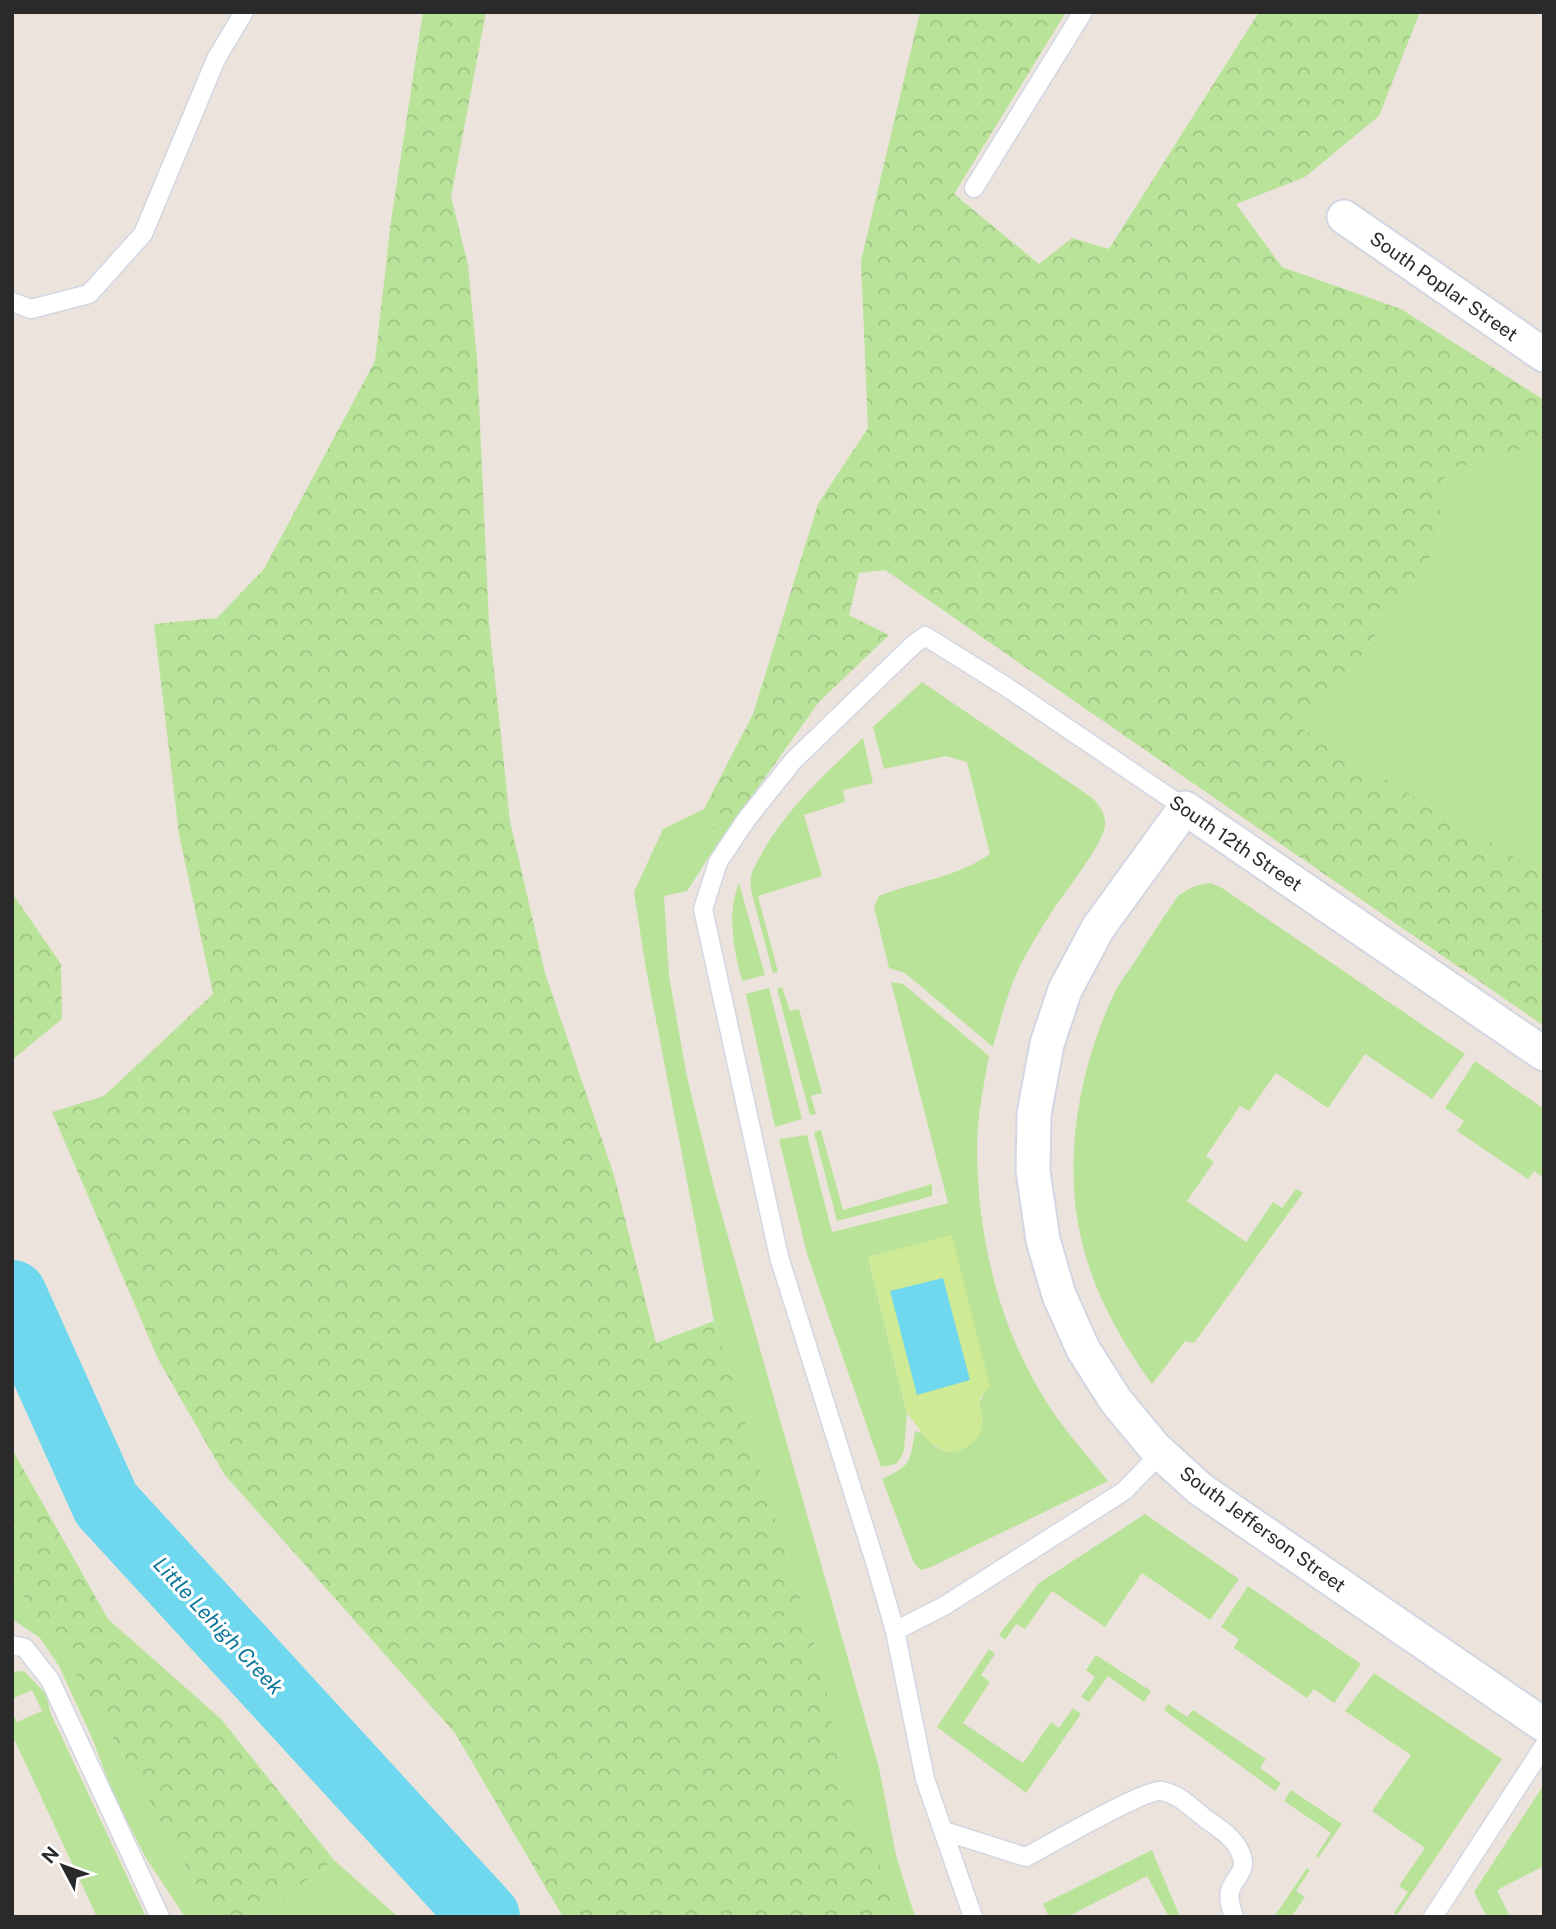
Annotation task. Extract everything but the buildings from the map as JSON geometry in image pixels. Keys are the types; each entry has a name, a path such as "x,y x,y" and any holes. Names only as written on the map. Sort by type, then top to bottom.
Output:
{"street":[{"name":"South Poplar Street","path":"1343,217 1544,355"},
{"name":"South 12th Street","path":"1185,808 1544,1054"},
{"name":"South Jefferson Street","path":"1185,808 1098,928 1065,990 1046,1044 1034,1114 1033,1171 1043,1241 1059,1295 1083,1349 1116,1401 1161,1453 1200,1489 1544,1725"}],"lane":[{"path":"12,302 31,309 89,294 143,234 216,59 244,12"},
{"path":"974,188 1083,12"},
{"name":"South 12th Street","path":"895,1631 779,1257 703,909 718,862 746,820 793,761 925,636 1005,686 1185,808"},
{"path":"973,1917 925,1779 895,1631 944,1606 1124,1490 1161,1453"},
{"path":"12,1645 25,1648 50,1680 160,1917"},
{"path":"1433,1917 1544,1746"},
{"path":"944,1831 1026,1857 1139,1797 1159,1791 1178,1797 1231,1838 1240,1851 1244,1861 1229,1893 1234,1917"}],"green space":[{"path":"423,12 486,12 451,197 468,265 477,358 489,623 510,821 545,973 614,1175 656,1343 714,1321 824,1675 843,1781 885,1875 896,1917 563,1917 455,1733 224,1474 158,1359 52,1112 104,1096 213,994 179,834 154,624 217,618 264,569 375,361 391,221"},
{"path":"920,12 1066,12 954,194 1039,264 1072,238 1109,249 1259,12 1420,12 1379,116 1305,177 1236,204 1282,267 1401,309 1544,400 1544,439 1493,462 1445,468 1437,546 1358,660 1296,725 1544,875 1544,1026 885,570 859,573 849,615 889,635 819,702 716,846 712,814 704,809 753,714 818,504 868,428 861,261"},
{"path":"1544,439 1544,875 1296,725 1358,660 1437,546 1445,468 1493,462"},
{"path":"922,682 1091,797 1104,817 1105,825 1098,844 1047,919 1018,970 993,1047 905,973 889,968 874,907 879,896 963,869 990,854 967,762 946,756 884,769 873,727"},
{"path":"863,738 873,783 843,790 845,802 804,815 822,876 758,896 778,972 773,973 752,894 753,871 772,837 795,806"},
{"path":"704,809 712,813 716,846 687,891 664,896 669,976 687,1077 714,1187 879,1768 896,1855 915,1917 896,1917 885,1875 843,1781 824,1675 714,1321 645,963 634,892 663,829"},
{"path":"739,883 765,975 742,981 732,920"},
{"path":"1211,883 1465,1054 1432,1099 1365,1054 1328,1108 1276,1073 1249,1111 1240,1106 1206,1156 1214,1162 1187,1201 1246,1242 1273,1202 1282,1208 1296,1189 1303,1193 1194,1343 1185,1341 1152,1384 1110,1317 1087,1261 1076,1211 1074,1148 1077,1116 1091,1053 1118,986 1178,896 1193,887"},
{"path":"12,893 61,964 62,1019 12,1060"},
{"path":"891,982 903,984 989,1056 979,1113 978,1179 986,1246 1003,1311 1029,1372 1046,1401 1108,1481 921,1570 914,1563 882,1479 899,1470 908,1461 915,1431 922,1433 934,1446 949,1453 983,1418 979,1404 984,1393 952,1236 868,1257 907,1413 901,1457 896,1464 881,1467 807,1254 779,1139 807,1135 832,1232 948,1203"},
{"path":"782,987 790,1011 799,1009 822,1093 811,1096 816,1114 810,1115 777,989"},
{"path":"769,988 802,1119 775,1127 746,994"},
{"path":"1475,1061 1544,1109 1544,1178 1534,1171 1528,1179 1457,1131 1464,1121 1445,1108"},
{"path":"821,1130 843,1210 932,1184 932,1196 837,1221 814,1132"},
{"path":"952,1235 990,1386 979,1403 982,1424 978,1436 969,1446 949,1453 929,1442 907,1413 868,1257"},
{"path":"12,1449 108,1619 221,1719 334,1860 258,1917 215,1917 104,1722 56,1644 27,1604 12,1573"},
{"path":"1145,1514 1239,1579 1210,1620 1142,1573 1105,1627 1052,1591 1025,1629 1016,1624 1005,1640 999,1635 1039,1583"},
{"path":"12,1573 27,1604 56,1644 104,1722 215,1917 185,1917 146,1858 113,1794 93,1740 59,1666 40,1638 12,1619"},
{"path":"1248,1586 1361,1664 1334,1703 1314,1689 1307,1698 1234,1648 1239,1639 1221,1627"},
{"path":"989,1649 995,1654 981,1675 990,1682 963,1723 1023,1763 1051,1722 1059,1728 1073,1708 1081,1714 1026,1793 937,1727"},
{"path":"1096,1655 1151,1691 1144,1702 1108,1676 1089,1702 1081,1697 1095,1677 1086,1670"},
{"path":"24,1671 47,1695 50,1712 146,1917 97,1917 15,1741 12,1742 12,1712 17,1722 42,1711 32,1690 12,1699 12,1672"},
{"path":"1374,1673 1502,1759 1397,1915 1394,1913 1408,1892 1399,1886 1425,1848 1372,1811 1411,1755 1345,1711"},
{"path":"1168,1704 1187,1717 1193,1710 1266,1759 1260,1768 1281,1783 1275,1791 1164,1710"},
{"path":"1543,1786 1544,1866 1497,1890 1510,1917 1487,1917 1474,1892"},
{"path":"1291,1790 1342,1824 1318,1858 1316,1856 1331,1833 1284,1801"},
{"path":"1152,1850 1180,1917 1169,1917 1147,1876 1067,1917 1049,1917 1043,1904"},
{"path":"334,1860 398,1917 258,1917"},
{"path":"1307,1868 1310,1870 1296,1891 1305,1897 1291,1917 1274,1917"}],"water":[{"path":"943,1278 970,1380 917,1395 890,1291"}],"waterway":[{"name":"Little Lehigh Creek","path":"12,1295 106,1504 485,1917"}]}
